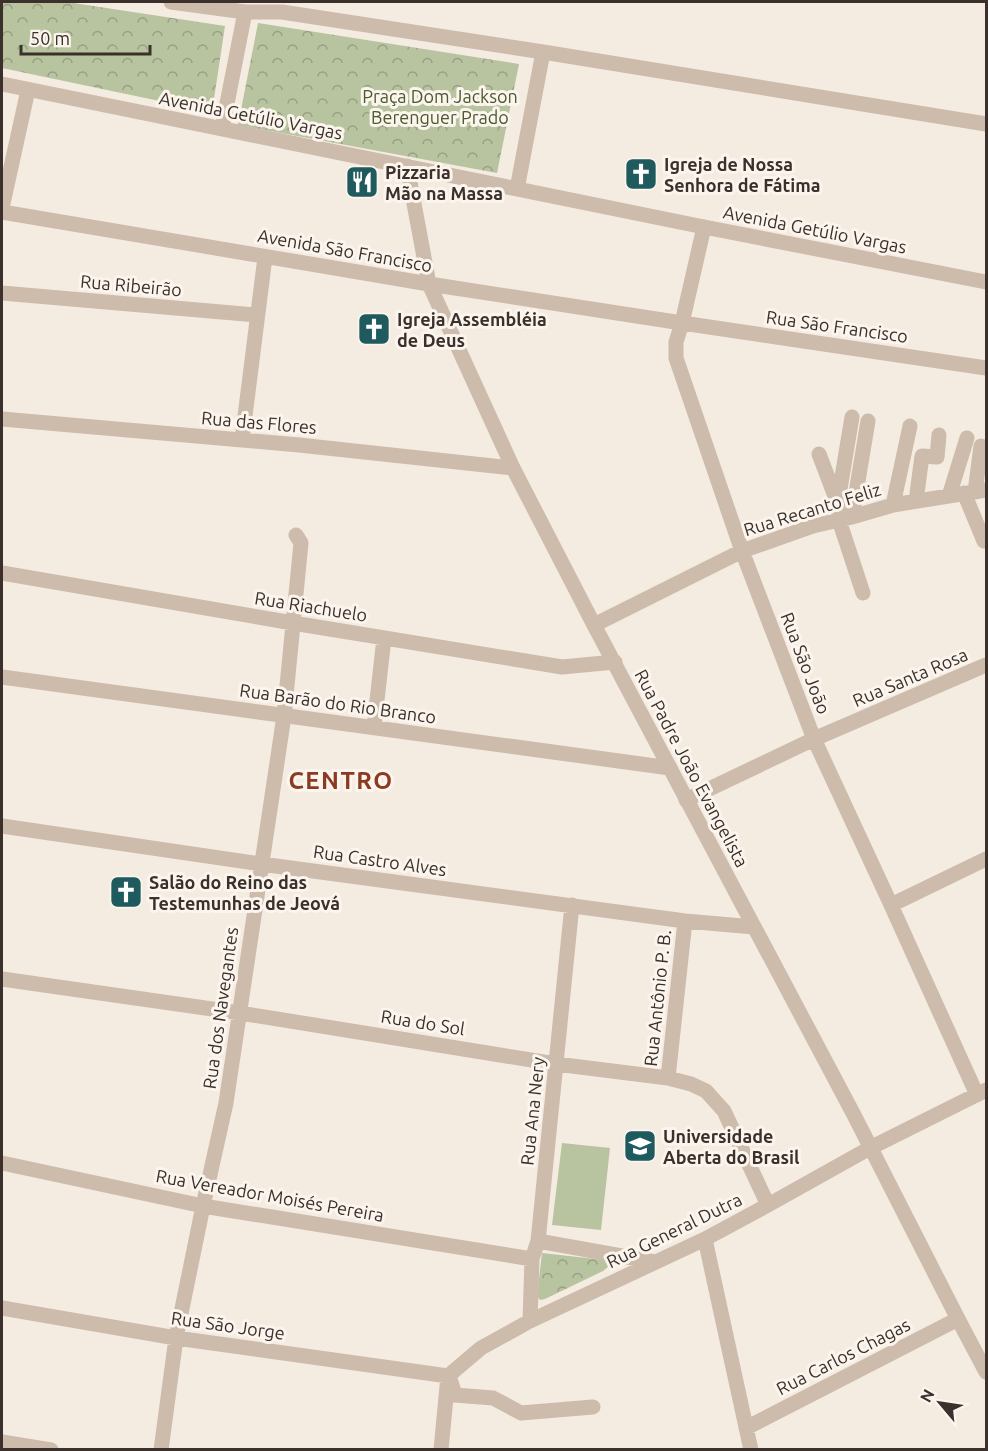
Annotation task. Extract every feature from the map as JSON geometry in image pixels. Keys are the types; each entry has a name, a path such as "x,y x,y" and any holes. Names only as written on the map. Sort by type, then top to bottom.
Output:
{"street":[{"path":"171,2 245,12 282,12 987,124"},
{"path":"222,129 245,12"},
{"path":"517,189 543,52"},
{"name":"Avenida Getúlio Vargas","path":"2,84 704,227 987,282"},
{"path":"2,210 28,90"},
{"name":"Rua Padre João Evangelista","path":"407,166 429,284 513,468 987,1372"},
{"name":"Avenida São Francisco","path":"2,210 265,257 682,323"},
{"name":"Rua São João","path":"704,227 676,342 676,358 742,551 814,740 982,1093"},
{"path":"242,440 265,257"},
{"name":"Rua Ribeirão","path":"2,292 257,315"},
{"name":"Rua São Francisco","path":"682,323 987,368"},
{"path":"838,504 852,417"},
{"name":"Rua das Flores","path":"2,419 242,440 513,468"},
{"path":"846,518 868,421"},
{"path":"893,505 910,426"},
{"path":"916,501 922,456 937,457 939,435"},
{"path":"967,438 969,493 984,541"},
{"path":"969,493 981,446"},
{"path":"819,454 838,504 846,518 863,593"},
{"name":"Rua Recanto Feliz","path":"594,625 742,551 813,526 893,505 969,493"},
{"name":"Rua dos Navegantes","path":"161,1449 176,1338 226,1103 284,716 301,543 296,535"},
{"name":"Rua Riachuelo","path":"2,573 562,667 615,662"},
{"path":"374,727 384,638"},
{"name":"Rua Santa Rosa","path":"686,800 814,740 987,665"},
{"name":"Rua Barão do Rio Branco","path":"2,677 670,768"},
{"name":"Rua Castro Alves","path":"2,826 261,864 685,921 754,927"},
{"path":"891,905 987,859"},
{"name":"Rua Ana Nery","path":"530,1321 532,1259 538,1241 572,905"},
{"name":"Rua Antônio P. B.","path":"668,1078 685,921"},
{"name":"Rua do Sol","path":"2,979 240,1013 556,1064 668,1078 706,1091 724,1111 768,1205"},
{"name":"Rua General Dutra","path":"448,1376 481,1348 530,1321 705,1239 870,1148 982,1093"},
{"name":"Rua Vereador Moisés Pereira","path":"2,1163 203,1206 532,1259"},
{"path":"705,1239 751,1449"},
{"path":"538,1241 655,1262"},
{"name":"Rua São Jorge","path":"2,1308 176,1338 448,1376"},
{"name":"Rua Carlos Chagas","path":"746,1428 958,1319"},
{"path":"448,1376 456,1395 493,1398 521,1413 593,1407"},
{"path":"441,1449 448,1376"},
{"path":"2,1442 51,1449"}],"green space":[{"path":"2,2 67,2 225,26 212,112 2,68"},
{"name":"Praça Dom Jackson Berenguer Prado","path":"258,23 519,64 497,173 238,125"},
{"path":"562,1143 610,1148 601,1230 552,1225"},
{"path":"542,1253 605,1260 609,1266 603,1271 540,1300 537,1296"}],"place":[{"name":"Igreja de Nossa Senhora de Fátima","path":"641,174"},
{"name":"Pizzaria Mão na Massa","path":"362,182"},
{"name":"Igreja Assembléia de Deus","path":"374,329"},
{"name":"Salão do Reino das Testemunhas de Jeová","path":"126,892"},
{"name":"Universidade Aberta do Brasil","path":"640,1146"}],"district":[{"name":"CENTRO","path":"341,780"}]}
